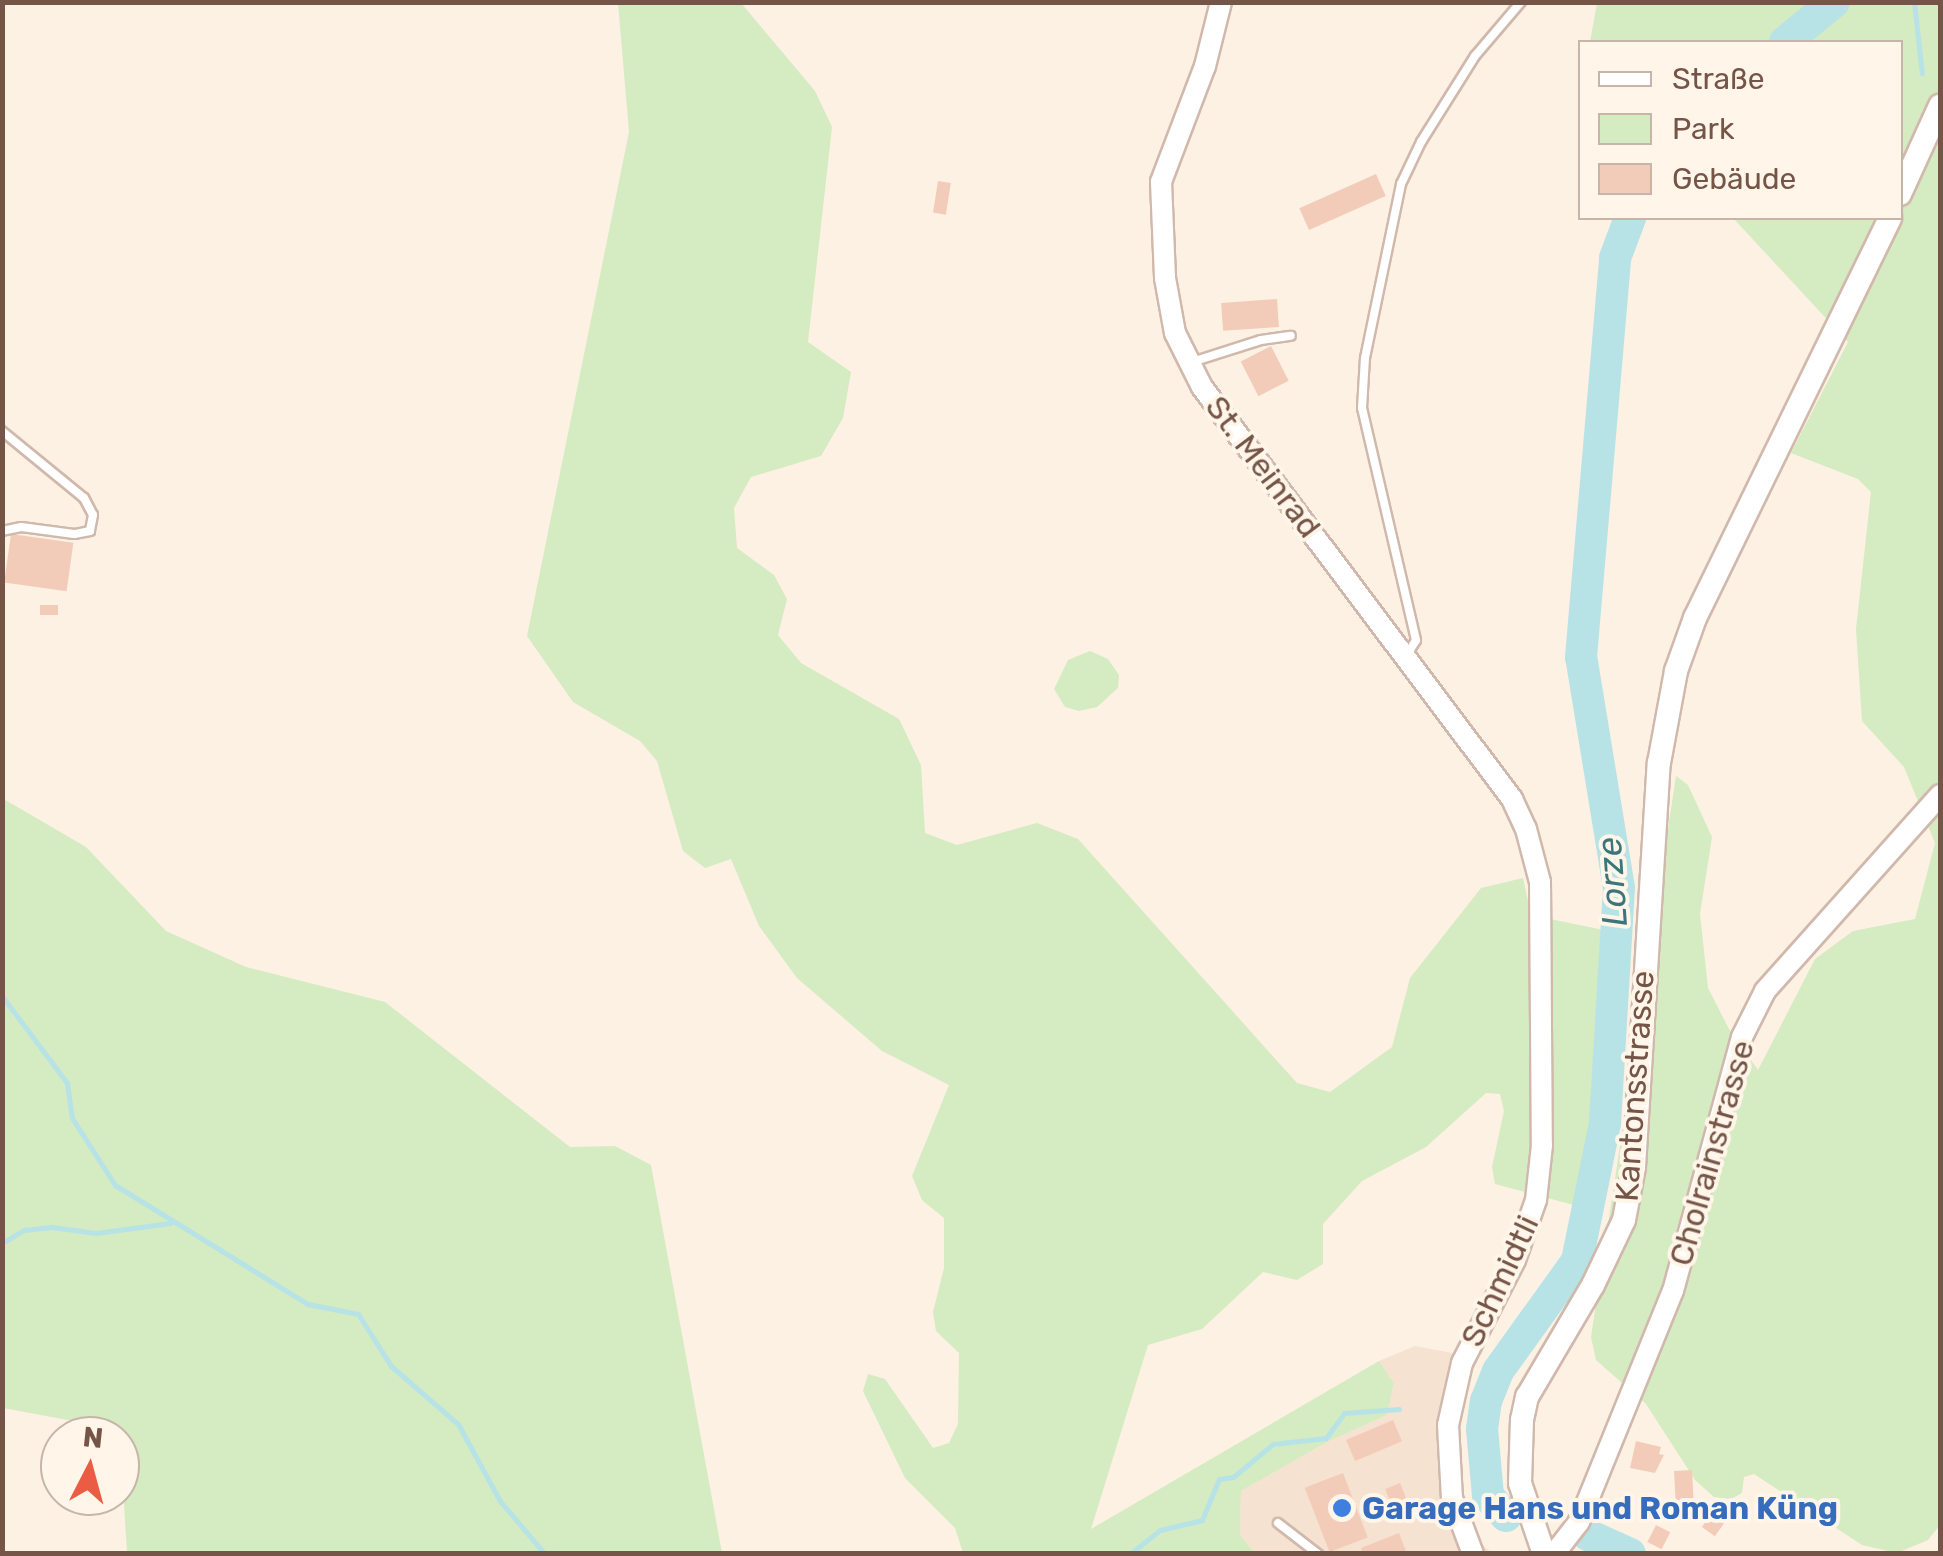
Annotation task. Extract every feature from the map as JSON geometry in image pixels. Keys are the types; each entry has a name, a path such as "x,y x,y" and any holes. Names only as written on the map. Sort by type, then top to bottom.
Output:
{"main road":[{"path":"1903,187 1940,106"},
{"name":"Kantonsstrasse","path":"1544,1554 1520,1484 1522,1420 1527,1396 1594,1285 1624,1220 1634,1167 1659,762 1676,671 1695,618 1889,220"}],"street":[{"name":"St. Meinrad","path":"1220,2 1205,66 1166,161 1158,205 1168,296 1188,363 1512,800 1526,829 1540,882"},
{"name":"Cholrainstrasse","path":"1554,1554 1579,1522 1667,1310 1742,1037 1765,991 1940,795"},
{"name":"Schmidtli","path":"1473,1554 1452,1498 1448,1425 1462,1364 1515,1260 1536,1200 1542,1125 1540,882"}],"lane":[{"path":"1407,654 1416,640 1362,408 1368,341 1401,184 1421,142 1475,56 1522,2"},
{"path":"1188,363 1262,340 1291,336"},
{"path":"2,432 84,498 92,514 90,530 74,534 21,527 2,530"},
{"path":"1278,1522 1318,1554"}],"shaded area":[{"path":"1415,1346 1463,1355 1451,1398 1455,1497 1475,1539 1492,1553 1255,1553 1240,1535 1241,1491 1329,1441 1387,1415 1394,1383 1379,1361"}],"green space":[{"path":"618,3 741,3 815,91 832,127 808,342 851,372 843,418 821,456 751,477 734,508 737,548 774,575 787,599 778,635 801,663 899,719 921,765 925,833 957,845 1037,823 1078,839 1297,1083 1330,1092 1392,1047 1410,978 1481,888 1523,878 1531,915 1613,932 1585,1208 1495,1184 1492,1167 1504,1111 1500,1094 1486,1093 1426,1147 1362,1181 1323,1224 1323,1264 1297,1280 1263,1272 1202,1329 1148,1345 1091,1529 1379,1361 1394,1383 1387,1415 1329,1441 1241,1491 1240,1535 1255,1553 963,1553 955,1528 905,1478 863,1391 868,1374 885,1379 933,1448 949,1443 958,1424 959,1353 936,1331 933,1312 944,1268 944,1218 922,1200 912,1176 949,1085 882,1051 797,978 759,926 731,859 705,868 683,851 657,761 640,741 573,702 527,636 629,132"},
{"path":"1597,3 1940,3 1940,1525 1928,1540 1897,1553 1862,1545 1754,1474 1744,1477 1742,1493 1731,1499 1714,1497 1695,1480 1646,1404 1596,1360 1591,1337 1676,776 1688,785 1712,837 1700,914 1708,988 1729,1029 1758,1070 1815,959 1853,931 1915,919 1935,843 1904,767 1862,721 1856,629 1871,492 1858,479 1791,453 1848,342 1735,220 1903,220 1903,40 1590,40"},
{"path":"1090,651 1108,659 1119,675 1118,688 1097,707 1079,711 1065,707 1054,689 1068,660"},
{"path":"2,798 86,847 166,931 246,967 385,1002 570,1147 615,1146 651,1165 722,1553 127,1553 125,1516 140,1516 140,1416 46,1416 3,1408"}],"building":[{"path":"1376,174 1386,196 1309,230 1299,208"},
{"path":"938,181 951,183 946,215 933,213"},
{"path":"1277,299 1279,327 1223,331 1221,303"},
{"path":"1271,346 1289,381 1258,396 1241,361"},
{"path":"11,534 73,543 67,591 4,583"},
{"path":"40,605 58,605 58,615 40,615"},
{"path":"1393,1420 1402,1441 1355,1461 1346,1440"},
{"path":"1636,1441 1661,1447 1659,1454 1664,1455 1655,1473 1630,1468"},
{"path":"1692,1470 1694,1514 1676,1515 1674,1471"},
{"path":"1343,1473 1368,1537 1329,1552 1305,1488"},
{"path":"1400,1483 1410,1508 1395,1514 1385,1489"},
{"path":"1711,1514 1724,1523 1715,1536 1702,1527"},
{"path":"1656,1525 1670,1532 1662,1549 1647,1542"},
{"path":"1399,1533 1407,1554 1363,1554 1361,1548"}],"waterway":[{"name":"Lorze","path":"1787,40 1834,2"},
{"path":"1914,2 1922,74"},
{"name":"Lorze","path":"1506,1516 1488,1496 1482,1429 1486,1401 1498,1371 1577,1261 1605,1123 1619,888 1581,657 1615,258 1629,220"},
{"path":"2,996 67,1083 72,1118 115,1185 308,1304 358,1314 391,1366 458,1424 500,1501 545,1554"},
{"path":"2,1243 24,1230 52,1227 96,1233 170,1223"},
{"path":"1130,1554 1160,1530 1202,1520 1219,1479 1233,1477 1273,1444 1326,1438 1344,1413 1399,1409"},
{"name":"Lorze","path":"1588,1535 1630,1554"}],"place":[{"name":"Garage Hans und Roman Küng","path":"1342,1508"}]}
